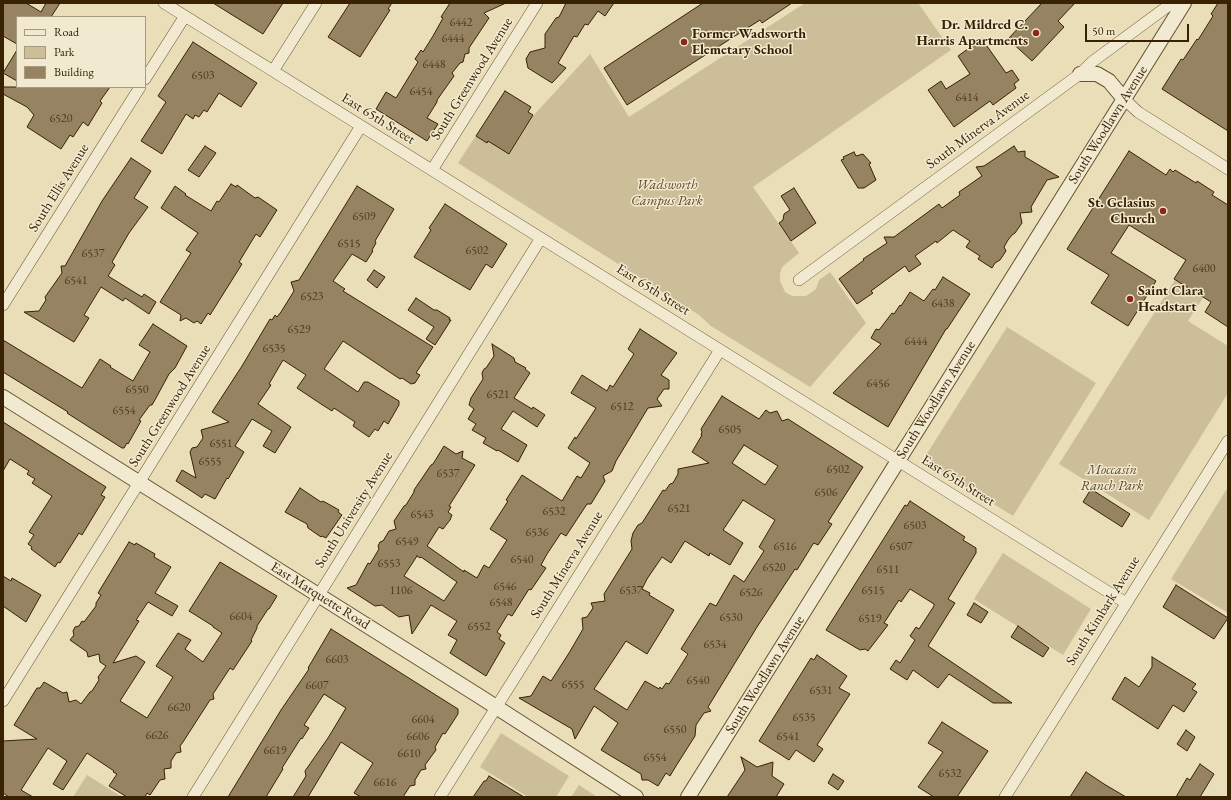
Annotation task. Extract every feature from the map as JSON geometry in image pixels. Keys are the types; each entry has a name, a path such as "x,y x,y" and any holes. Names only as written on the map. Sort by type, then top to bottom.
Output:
{"street":[{"name":"East 65th Street","path":"164,3 1126,603"},
{"path":"273,71 316,3"},
{"name":"South Greenwood Avenue","path":"432,170 537,3"},
{"name":"South Minerva Avenue","path":"799,280 1080,74 1092,62 1172,3"},
{"name":"South Woodlawn Avenue","path":"688,797 1184,3"},
{"path":"146,77 185,16"},
{"path":"1080,74 1097,74 1109,81 1124,99 1138,112 1228,169"},
{"name":"South Ellis Avenue","path":"3,305 139,88"},
{"name":"South Greenwood Avenue","path":"3,701 361,126"},
{"name":"South University Avenue","path":"193,797 541,238"},
{"name":"South Minerva Avenue","path":"440,797 720,350"},
{"name":"East Marquette Road","path":"3,397 140,482 636,797"},
{"name":"South Kimbark Avenue","path":"1005,797 1228,441"}],"green space":[{"name":"Wadsworth Campus Park","path":"805,3 918,3 951,50 753,187 799,253 782,267 780,281 785,292 792,296 806,296 816,289 819,280 830,272 866,323 810,387 711,326 699,315 458,163 477,134 510,154 533,116 590,54 629,117"},
{"name":"Moccasin Ranch Park","path":"1175,280 1203,298 1188,321 1228,346 1228,393 1149,520 1059,464"},
{"path":"1007,327 1096,383 1013,516 923,460"},
{"path":"1228,487 1228,613 1171,579"},
{"path":"1003,553 1091,609 1063,655 974,599"},
{"path":"501,733 569,776 556,797 528,797 480,767"},
{"path":"87,775 122,797 73,797"},
{"path":"579,785 597,797 571,797"}],"building":[{"path":"3,3 26,3 41,12 46,3 60,3 52,16 16,16 16,43 3,36"},
{"path":"213,3 283,3 263,34"},
{"path":"350,3 392,3 388,9 390,10 360,57 328,37"},
{"path":"450,3 506,3 484,13 489,18 469,48 469,53 465,54 463,62 460,63 452,73 454,76 437,100 427,118 438,124 427,141 376,109 386,92 396,98 418,62 415,59 421,50 423,52 433,36 443,18 441,17"},
{"path":"566,3 614,3 605,16 598,11 588,25 585,24 577,37 574,36 558,63 566,68 552,83 528,68 526,59 530,52 545,48 545,34 556,18 559,17"},
{"name":"Former Wadsworth Elemetary School","path":"703,3 792,3 762,23 760,20 627,105 604,68"},
{"name":"Dr. Mildred C. Harris Apartments","path":"1042,3 1075,3 1058,21 1064,27 1032,61 1008,39"},
{"path":"1218,3 1228,3 1228,131 1162,89 1181,59 1183,60 1197,39 1198,40 1213,16 1211,14"},
{"path":"982,39 1006,73 1012,70 1019,80 1014,84 1016,88 993,105 990,101 954,127 928,90 941,81 946,89 970,74 958,56"},
{"path":"193,42 257,83 241,107 219,93 207,112 204,110 199,117 195,115 193,119 186,114 162,154 141,141 166,102 158,96"},
{"path":"16,52 16,80 3,73"},
{"path":"3,87 109,88 100,101 102,103 88,126 83,122 73,137 70,135 61,149 27,127 34,115 27,107 3,94"},
{"path":"505,91 531,107 528,112 533,115 509,154 488,141 487,143 476,136"},
{"path":"205,146 216,153 199,177 188,170"},
{"path":"1014,146 1018,152 1025,151 1025,157 1059,177 1047,180 1031,207 1032,212 1020,213 1022,223 1008,240 1004,247 1006,251 1000,260 995,263 992,268 978,259 980,256 966,247 970,241 953,230 937,243 936,241 915,256 921,264 909,272 905,266 871,291 873,293 857,304 839,279 864,260 863,259 887,243 884,237 894,237 939,204 942,208 960,195 959,192 982,176 976,167 984,166"},
{"path":"1129,151 1166,175 1170,169 1173,172 1175,170 1196,183 1197,181 1214,192 1212,195 1228,205 1228,327 1205,312 1211,302 1174,279 1186,260 1129,225 1111,253 1156,281 1128,326 1091,303 1109,275 1067,249"},
{"path":"854,152 856,156 863,154 871,163 869,164 876,180 864,188 858,188 841,160 844,159 843,157"},
{"path":"131,158 151,171 134,198 148,207 129,233 112,262 115,265 108,276 142,297 144,294 156,302 149,314 125,298 123,301 101,287 84,315 89,318 74,342 24,312 39,311 46,300 45,297 62,273 61,266 65,266 102,201"},
{"path":"231,184 236,187 237,185 255,198 258,197 277,210 260,237 256,234 239,262 242,264 210,315 208,313 201,324 197,321 194,323 186,318 180,321 181,315 160,302 191,253 186,250 198,233 161,208 175,186 186,194 185,195 211,211"},
{"path":"357,186 394,209 375,241 376,243 372,250 373,251 366,262 352,254 333,281 345,289 343,291 433,347 416,373 420,375 415,383 411,384 402,378 400,379 343,341 324,369 358,392 364,382 368,382 399,401 399,405 388,424 384,421 378,431 375,429 369,437 353,426 355,422 334,408 332,411 297,388 306,375 283,360 269,384 271,385 258,404 291,427 275,453 263,446 272,431 252,419 235,446 244,452 228,479 227,478 215,499 205,494 202,498 176,481 182,470 196,478 190,452 192,448 197,447 203,438 201,430 229,422 212,412 270,319 272,320 275,315 277,317 281,312 294,291 291,282 299,280"},
{"path":"794,188 816,223 791,241 779,223 783,220 784,214 790,210 781,196"},
{"path":"445,204 507,244 492,268 486,264 470,290 414,257 431,230 429,228"},
{"path":"374,270 385,277 377,288 367,280"},
{"path":"943,277 970,294 946,329 888,427 833,393 881,344 871,338 876,329 879,330 892,313 894,314 910,292 924,301 933,289 935,290"},
{"path":"416,298 451,320 435,345 426,339 434,327 408,310"},
{"path":"153,324 187,346 152,405 150,405 139,420 141,421 128,444 127,443 124,448 3,372 3,340 82,388 100,359 133,381 150,352 139,345"},
{"path":"640,329 677,353 661,375 669,380 669,389 664,389 657,399 662,406 648,408 616,461 612,471 603,476 605,481 591,504 587,504 566,536 561,533 547,554 541,565 546,568 531,590 529,589 512,616 508,614 497,632 501,635 499,639 505,643 486,676 450,653 457,640 448,635 457,621 431,605 412,634 409,615 399,617 382,605 375,606 347,588 356,585 368,563 370,564 379,549 378,546 380,542 383,541 389,531 396,529 394,521 444,446 456,454 463,451 462,458 475,465 449,506 451,507 448,512 452,515 450,520 443,529 439,527 427,546 464,572 464,570 477,578 484,565 489,568 507,540 490,529 508,501 506,500 522,475 562,501 577,476 581,478 590,463 568,448 575,437 576,439 596,408 571,393 582,375 607,391 610,385 613,387 634,354 628,349","holes":["417,556 420,558 421,557 457,582 444,601 404,576"]},
{"path":"492,344 514,358 515,362 526,368 525,369 530,373 514,398 532,409 533,407 545,415 537,427 513,411 501,429 527,445 518,462 483,443 486,438 472,430 476,424 468,419 474,409 469,405 471,398 483,379 482,373 484,369 494,356"},
{"path":"722,396 759,419 766,410 770,413 777,411 782,421 788,419 863,467 828,522 832,524 818,545 813,544 797,570 795,569 757,627 708,707 711,711 704,713 696,725 695,736 670,776 666,773 658,786 648,780 642,780 641,774 601,750 618,723 594,706 575,739 572,729 519,698 531,696 543,676 551,681 583,629 582,618 587,617 593,608 591,603 605,601 604,594 632,549 631,541 633,533 638,525 642,523 663,490 665,491 670,484 673,483 678,474 678,469 709,463 692,452 702,435 701,429","holes":["744,445 778,466 765,485 732,463","743,500 775,520 759,547 764,551 744,582 734,575 716,606 710,603 681,649 688,654 669,684 666,683 662,689 660,687 659,689 645,681 627,710 594,689 626,641 647,654 674,610 642,589 662,557 671,563 685,541 709,556 710,553 730,565 743,543 723,530"]},
{"path":"3,422 106,487 101,495 105,497 82,535 79,533 60,563 58,562 55,567 31,549 32,547 28,544 34,535 29,532 52,496 32,483 35,479 27,474 29,471 10,459 3,471"},
{"path":"300,488 321,502 323,501 339,510 338,512 342,515 326,538 321,537 308,528 307,524 285,512"},
{"path":"1091,489 1130,514 1122,527 1083,502"},
{"path":"910,501 965,537 963,540 976,548 976,553 948,599 955,603 928,646 1012,703 993,703 949,674 938,688 913,670 907,680 890,669 896,660 900,663 915,640 910,636 916,627 919,629 934,606 934,604 910,589 901,602 899,600 884,623 888,625 868,651 865,649 860,650 826,630 905,505 907,506"},
{"path":"129,542 135,545 136,543 155,554 154,557 171,567 155,593 178,606 172,616 148,602 136,620 139,621 113,663 136,656 145,662 120,701 147,718 173,677 156,666 178,633 191,640 185,649 203,662 222,633 189,611 220,562 277,596 257,626 251,640 252,641 233,670 230,668 213,694 214,699 210,700 180,746 181,752 176,753 171,761 171,768 164,769 165,779 160,780 150,795 147,793 145,797 127,797 109,786 117,774 87,753 63,790 53,784 67,761 48,748 21,790 33,797 9,797 3,793 3,741 37,739 14,725 37,688 40,688 44,682 63,693 67,692 69,702 76,700 81,704 92,691 99,680 98,677 106,666 100,662 99,654 88,657 87,652 70,640 74,635 73,631 75,627 79,626 82,621 84,622 96,606 96,603 101,595 98,593"},
{"path":"3,576 11,581 12,578 41,595 26,622 3,606"},
{"path":"1176,585 1228,618 1214,639 1163,607"},
{"path":"974,603 988,612 981,623 967,615"},
{"path":"1018,626 1049,648 1043,657 1011,637"},
{"path":"331,629 458,709 458,714 445,734 443,733 435,747 436,750 425,765 426,769 421,770 415,780 415,785 410,786 403,797 361,797 354,793 373,763 341,742 308,797 293,797 306,776 305,771 328,738 346,708 324,694 304,725 309,728 282,768 283,769 266,797 228,797 281,710 309,669 308,668"},
{"path":"817,655 847,676 839,688 850,694 817,745 823,749 814,762 796,750 789,760 759,741 811,658 814,660"},
{"path":"1152,657 1196,684 1192,689 1197,692 1184,712 1173,705 1158,729 1112,699 1125,677 1139,687 1152,667"},
{"path":"942,722 988,751 957,797 934,797 918,787 943,752 928,743"},
{"path":"1186,730 1195,737 1187,751 1177,744"},
{"path":"741,757 757,767 773,762 772,776 784,784 776,797 727,797 745,770"},
{"path":"1200,764 1214,774 1200,797 1176,797 1187,778 1190,780"},
{"path":"1086,772 1104,784 1126,797 1070,797"},
{"path":"833,774 844,781 838,790 828,783"},
{"path":"489,776 524,797 473,797"}],"place":[{"name":"Dr. Mildred C. Harris Apartments","path":"1036,33"},
{"name":"Former Wadsworth Elemetary School","path":"684,42"},
{"name":"St. Gelasius Church","path":"1163,211"},
{"name":"Saint Clara Headstart","path":"1130,299"}]}
